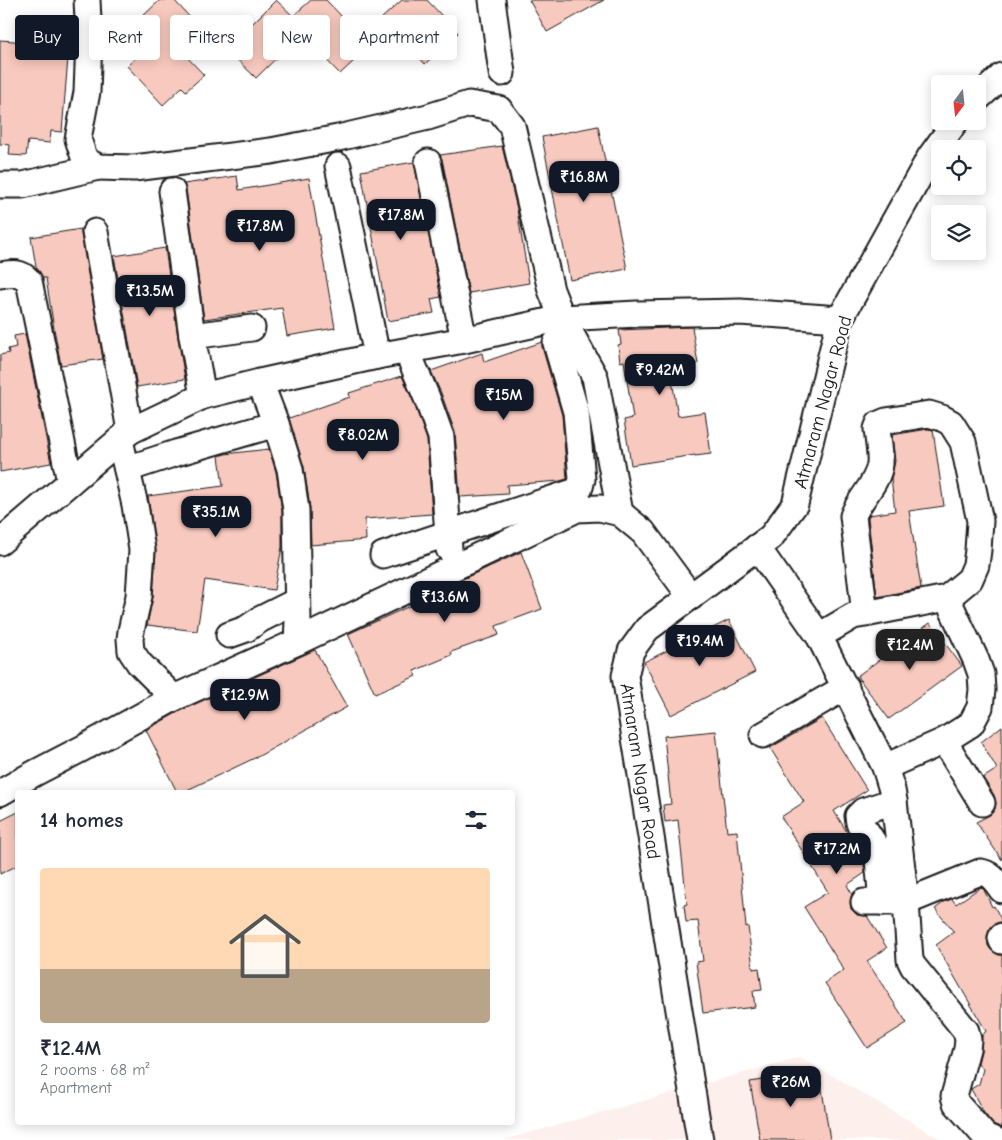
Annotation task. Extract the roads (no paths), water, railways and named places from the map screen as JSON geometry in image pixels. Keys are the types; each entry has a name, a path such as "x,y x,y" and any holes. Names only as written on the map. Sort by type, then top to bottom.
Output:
{"street":[{"path":"87,0 89,40 87,92 78,139 85,160 98,167"},
{"path":"492,0 502,77 499,109 512,126 551,290 562,318 595,377 620,513"},
{"path":"986,91 1002,76"},
{"path":"0,185 23,184 98,167 134,168 271,152 419,119 469,104 499,109"},
{"name":"Atmaram Nagar Road","path":"700,1140 625,676 631,651 647,629 771,537 795,504 840,319 930,157 950,130"},
{"path":"428,162 464,340"},
{"path":"338,166 376,356"},
{"path":"172,191 192,336 203,396"},
{"path":"95,232 125,435 126,469 135,505 142,550 139,596 130,639 131,651 139,663 174,698"},
{"path":"0,275 15,272 29,280 70,482"},
{"path":"0,542 125,435 203,396 376,356 464,340 562,318 740,312 840,319"},
{"path":"192,336 252,328"},
{"path":"384,555 576,491 580,487 582,479 576,412 556,344"},
{"path":"407,351 441,437 451,569"},
{"path":"260,382 290,469 296,510 297,642"},
{"path":"576,412 601,409"},
{"path":"819,636 853,616 865,614 947,598 970,579 976,565 980,520 962,442 951,424 935,415 929,414 886,421 879,424 877,429 880,464 877,475 853,516 865,614"},
{"path":"126,469 276,424"},
{"path":"0,793 174,698 297,642 577,508 600,508 620,513 643,532 691,597"},
{"path":"758,547 819,636 885,767 894,801 906,902 910,960 966,1032 968,1040 967,1049 954,1096 956,1103 984,1135 989,1138 1002,1140"},
{"path":"885,767 944,741 971,724 980,707 981,674 947,598"},
{"path":"229,635 246,630 261,619 297,601"},
{"path":"764,735 846,688"},
{"path":"944,741 982,803"},
{"path":"894,801 863,811 858,816 859,823 877,848 873,902 906,902 980,872 992,877 1002,890"},
{"path":"1002,936 1002,941"}]}
